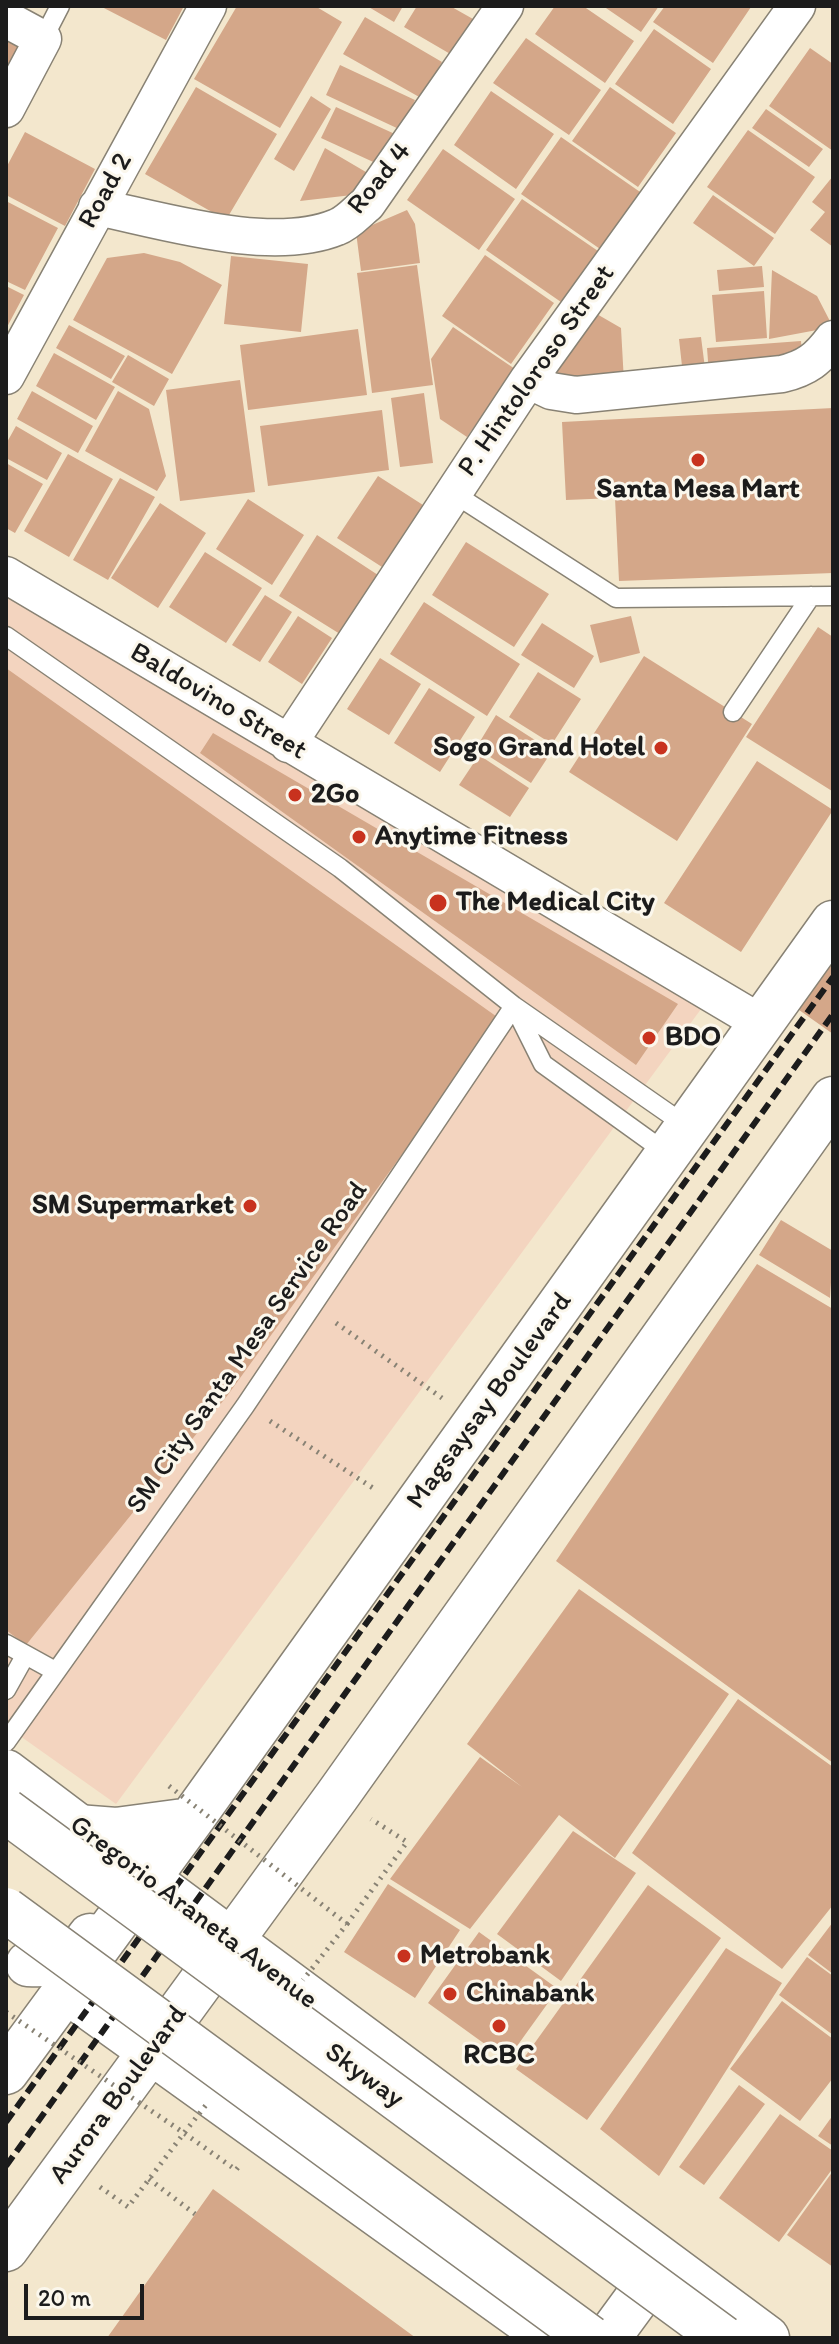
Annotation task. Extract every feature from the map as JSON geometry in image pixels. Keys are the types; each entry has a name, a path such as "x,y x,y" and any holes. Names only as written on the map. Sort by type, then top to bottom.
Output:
{"main road":[{"name":"Magsaysay Boulevard","path":"135,1869 191,1820 833,923"},
{"path":"231,1940 833,1099"},
{"name":"Gregorio Araneta Avenue","path":"6,1772 767,2338"},
{"name":"Skyway","path":"6,1811 723,2338"},
{"path":"77,1827 116,1830 191,1820"},
{"path":"17,1956 54,1966 83,1946 135,1869"},
{"path":"6,2072 65,1990 135,1869"},
{"path":"6,1910 590,2338"},
{"name":"Aurora Boulevard","path":"6,2249 231,1940"},
{"path":"17,1956 550,2338"},
{"path":"608,2338 663,2263"}],"street":[{"name":"Road 2","path":"6,376 208,6"},
{"name":"Road 4","path":"97,207 225,235 307,235 339,227 367,204 505,6"},
{"name":"P. Hintoloroso Street","path":"288,744 528,380 797,6"},
{"path":"6,19 43,39 6,109"},
{"path":"528,380 551,391 576,395 782,374 803,369 818,359 833,339"},
{"name":"Baldovino Street","path":"6,575 761,1023"}],"lane":[{"path":"43,39 60,6"},
{"path":"453,493 488,513 596,588 616,598 833,596"},
{"path":"733,712 811,596"},
{"path":"6,636 340,868 678,1141"},
{"path":"514,1006 543,1064 678,1141"},
{"name":"SM City Santa Mesa Service Road","path":"6,1742 245,1406 514,1006"},
{"path":"6,1644 55,1671"},
{"path":"6,1690 25,1656"}],"path":[{"path":"312,1307 416,1379"},
{"path":"245,1406 351,1474"},
{"path":"347,1924 407,1842"},
{"path":"128,2207 184,2133 236,2170"},
{"path":"149,2180 195,2214"}],"shaded area":[{"path":"6,593 704,1005 116,1804 6,1726"}],"building":[{"path":"100,6 184,6 166,40"},
{"path":"237,6 315,6 342,22 280,128 194,79"},
{"path":"367,6 403,6 394,22"},
{"path":"417,6 450,6 473,19 452,55 404,27"},
{"path":"555,6 583,6 634,41 605,83 535,34"},
{"path":"603,6 659,6 641,32"},
{"path":"665,6 751,7 713,63 653,22"},
{"path":"365,17 442,62 421,98 343,54"},
{"path":"654,29 711,69 673,124 615,84"},
{"path":"6,33 22,42 6,72"},
{"path":"526,38 601,90 569,135 493,83"},
{"path":"810,48 833,64 833,151 769,106"},
{"path":"340,65 415,100 401,130 326,95"},
{"path":"196,87 277,134 226,220 145,174"},
{"path":"610,87 676,133 638,187 572,141"},
{"path":"491,91 554,134 516,189 454,145"},
{"path":"311,96 331,109 294,171 274,159"},
{"path":"336,107 397,135 382,166 321,138"},
{"path":"766,109 823,149 809,167 752,128"},
{"path":"748,130 815,177 775,234 707,187"},
{"path":"25,132 95,169 65,226 6,195 6,168"},
{"path":"561,137 643,194 603,251 521,194"},
{"path":"325,148 371,175 361,194 300,201"},
{"path":"443,149 515,199 479,250 407,200"},
{"path":"833,176 833,247 810,230 825,212 812,202"},
{"path":"713,195 774,238 754,266 693,223"},
{"path":"522,199 598,251 561,302 486,250"},
{"path":"6,201 58,228 25,290 6,281"},
{"path":"407,210 415,224 420,263 361,271 356,232"},
{"path":"144,253 180,262 222,285 172,374 73,320 107,258"},
{"path":"485,255 554,303 511,364 442,316"},
{"path":"231,256 308,264 301,332 224,324"},
{"path":"417,265 433,385 372,393 357,273"},
{"path":"762,266 764,287 719,291 717,270"},
{"path":"772,270 817,296 833,327 769,339"},
{"path":"6,286 24,295 6,329"},
{"path":"764,291 767,338 716,342 712,295"},
{"path":"583,306 621,328 624,382 576,392 538,370"},
{"path":"69,325 125,356 111,379 56,348"},
{"path":"453,327 515,369 467,437 440,419 431,359"},
{"path":"358,329 367,395 248,410 240,345"},
{"path":"701,337 706,376 682,366 679,339"},
{"path":"801,341 803,367 709,374 707,348"},
{"path":"54,353 115,387 96,420 36,386"},
{"path":"128,355 169,379 154,406 112,382"},
{"path":"240,380 255,492 180,501 166,390"},
{"path":"32,391 93,426 78,453 17,419"},
{"path":"118,391 149,409 166,476 157,491 85,451"},
{"path":"424,393 433,463 400,467 391,398"},
{"name":"Santa Mesa Mart","path":"833,408 833,573 619,581 615,498 566,500 562,422"},
{"path":"382,410 389,470 268,486 260,426"},
{"path":"16,426 62,453 47,480 6,458 6,444"},
{"path":"68,454 113,479 69,557 24,531"},
{"path":"6,463 43,484 15,533 6,528"},
{"path":"378,476 423,505 382,567 337,538"},
{"path":"120,478 155,497 108,580 73,560"},
{"path":"248,499 304,535 272,585 216,549"},
{"path":"160,503 206,533 158,608 111,578"},
{"path":"317,535 378,575 340,634 279,596"},
{"path":"466,542 549,594 514,647 432,595"},
{"path":"205,552 262,588 226,643 169,607"},
{"path":"265,595 292,612 260,662 232,645"},
{"path":"424,602 520,664 487,716 390,654"},
{"path":"298,616 332,638 302,684 268,662"},
{"path":"631,616 640,653 600,663 590,625"},
{"path":"542,623 594,656 574,688 521,655"},
{"path":"818,627 833,637 832,791 746,737"},
{"name":"Sogo Grand Hotel","path":"644,656 752,724 677,841 569,772"},
{"path":"380,658 421,684 389,735 347,709"},
{"path":"6,668 500,1019 227,1396 26,1645 6,1630"},
{"path":"538,672 581,699 552,744 509,717"},
{"path":"429,688 475,717 440,772 394,743"},
{"path":"496,715 552,751 531,783 476,748"},
{"path":"213,733 678,1004 636,1065 200,753"},
{"path":"479,755 529,788 510,817 459,785"},
{"path":"757,761 833,810 741,952 664,903"},
{"path":"833,897 833,1034 768,988"},
{"path":"781,1220 833,1251 830,1298 759,1255"},
{"path":"757,1264 833,1309 833,1763 556,1561"},
{"path":"579,1589 729,1694 615,1858 559,1815 470,1929 390,1879 480,1757 522,1787 467,1744"},
{"path":"738,1699 833,1767 833,1905 782,1969 632,1853"},
{"path":"573,1831 636,1873 561,1981 497,1934"},
{"path":"388,1884 460,1930 415,1998 344,1952"},
{"path":"648,1885 721,1938 587,2120 516,2069"},
{"path":"833,1922 833,1974 808,1955"},
{"path":"479,1932 558,1989 507,2060 428,2003"},
{"path":"726,1948 782,1983 659,2176 600,2129"},
{"path":"807,1957 833,1976 833,2035 779,1995"},
{"path":"782,2001 833,2039 833,2078 800,2121 730,2069"},
{"path":"739,2085 765,2104 704,2185 679,2167"},
{"path":"780,2114 833,2151 833,2168 779,2242 719,2198"},
{"path":"833,2115 833,2146 818,2136"},
{"path":"833,2171 833,2267 787,2235"},
{"path":"213,2189 416,2338 107,2338"}],"railway":[{"path":"6,2122 833,977"},
{"path":"6,2166 833,1014"}],"place":[{"name":"Santa Mesa Mart","path":"698,460"},
{"name":"Sogo Grand Hotel","path":"661,748"},
{"name":"2Go","path":"295,795"},
{"name":"Anytime Fitness","path":"359,837"},
{"name":"The Medical City","path":"438,903"},
{"name":"BDO","path":"649,1038"},
{"name":"SM Supermarket","path":"250,1206"},
{"name":"Metrobank","path":"404,1956"},
{"name":"Chinabank","path":"450,1994"},
{"name":"RCBC","path":"499,2026"}]}
